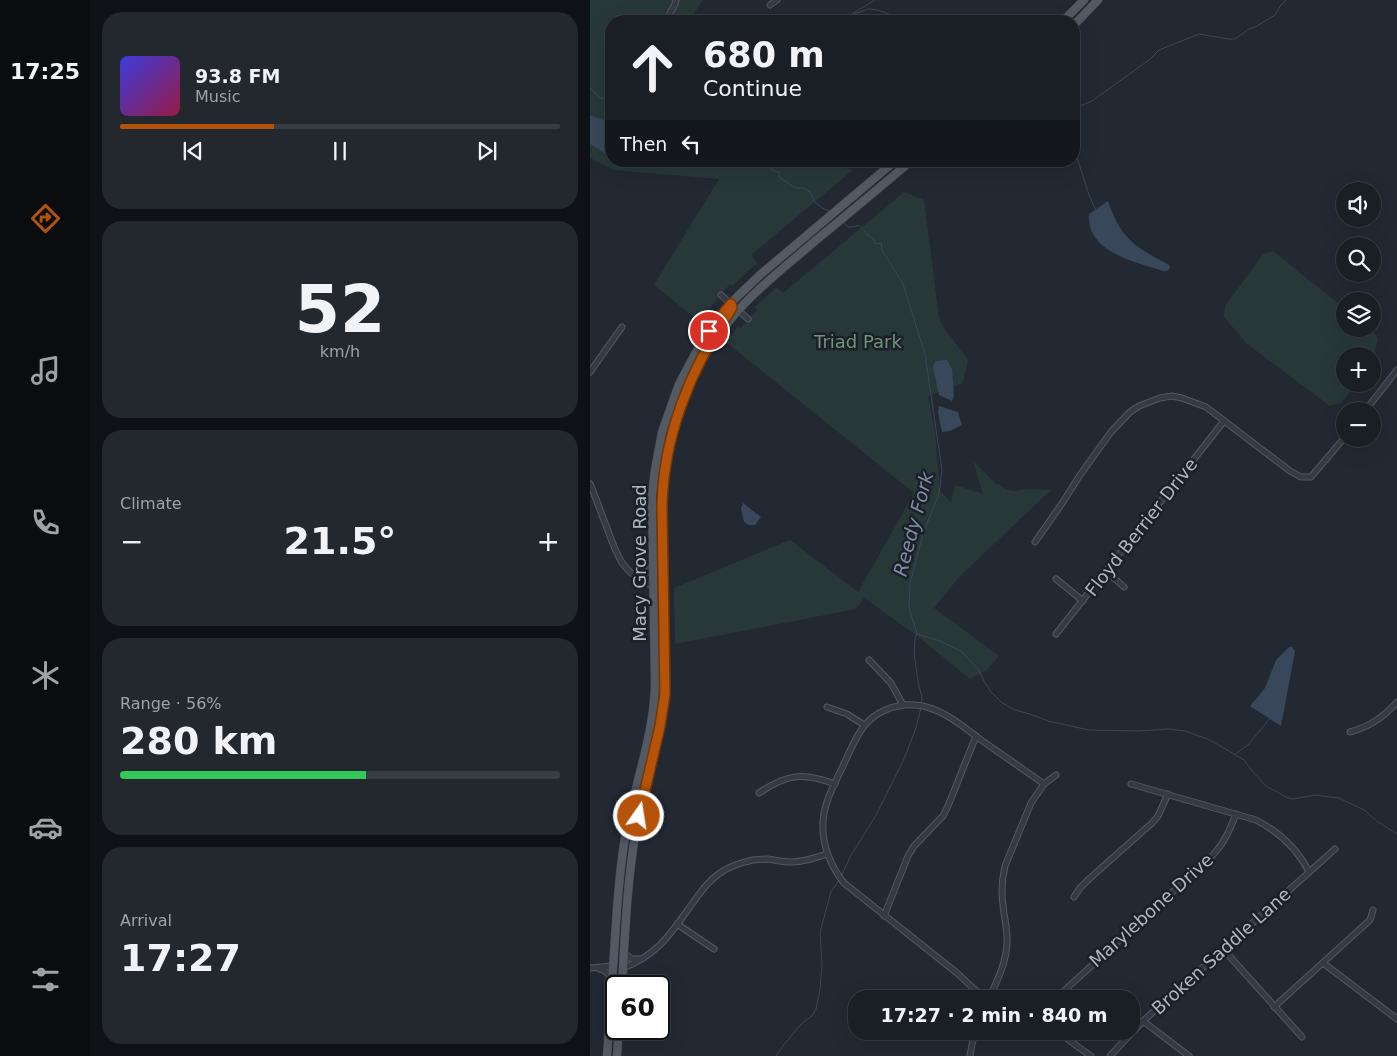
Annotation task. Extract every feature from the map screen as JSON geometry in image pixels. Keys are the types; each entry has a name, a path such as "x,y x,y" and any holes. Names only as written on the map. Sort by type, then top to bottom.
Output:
{"main road":[{"path":"1068,15 1084,0"},
{"path":"1080,19 1098,0"},
{"name":"Macy Grove Road","path":"612,975 618,894 625,835 653,714 655,694 652,508 658,450 674,396 684,372 702,341 731,304 753,281 888,167"},
{"name":"Macy Grove Road","path":"623,975 628,887 632,857 664,704 662,495 667,458 679,411 699,366 717,337 738,310 760,288 904,167"},
{"path":"738,310 737,306 740,300 791,248"},
{"path":"699,366 717,329 730,311 731,304"},
{"path":"652,508 658,572 663,578"},
{"path":"643,799 651,743 651,739 648,736"},
{"path":"618,894 619,961 623,968"},
{"path":"613,966 617,975"},
{"name":"Macy Grove Road","path":"607,1056 608,1040"},
{"path":"617,1056 618,1040"}],"street":[{"path":"670,15 676,0"},
{"path":"770,5 777,0"},
{"path":"721,295 731,304"},
{"path":"738,310 748,319"},
{"path":"590,372 622,327"},
{"path":"1372,402 1397,370"},
{"path":"1034,542 1111,432 1130,412 1139,406 1160,398 1172,396 1194,401 1206,407 1290,471 1301,477 1311,477 1336,447"},
{"name":"Floyd Berrier Drive","path":"1056,634 1224,421"},
{"path":"590,484 618,557 637,579 653,586"},
{"path":"633,574 645,574 653,566"},
{"path":"1106,571 1124,587"},
{"path":"1056,579 1084,600"},
{"path":"870,660 891,683 902,705"},
{"path":"1350,732 1374,722 1388,712 1397,702"},
{"path":"977,990 844,883 834,870 824,843 822,824 827,800 864,725 881,712 902,705 914,705 938,710 1044,784"},
{"path":"828,707 847,714 864,725"},
{"path":"884,916 908,856 922,837 940,820 948,806 976,736"},
{"path":"992,990 1002,968 1006,951 1007,932 1002,895 1005,866 1031,803 1044,784 1056,775"},
{"path":"759,793 785,778 800,776 821,778 835,784"},
{"path":"1131,784 1256,820 1272,828 1292,846 1303,860 1309,872"},
{"path":"1074,897 1089,879 1152,823 1158,816 1168,794"},
{"name":"Marylebone Drive","path":"1064,990 1213,854 1226,838 1236,814"},
{"name":"Broken Saddle Lane","path":"1110,1056 1143,1021 1335,849"},
{"path":"623,968 636,963 664,942 701,891 720,873 752,860 790,862 827,854"},
{"path":"1274,1007 1370,920 1372,910"},
{"path":"677,924 714,948"},
{"path":"1223,949 1302,1037"},
{"path":"624,954 632,959 643,958"},
{"path":"1323,963 1397,1019"},
{"path":"593,968 613,966"},
{"path":"593,968 605,970 609,975"},
{"path":"1143,1021 1189,1056"},
{"path":"970,1056 973,1040"},
{"path":"1070,1040 1091,1056"}],"green space":[{"path":"590,0 703,0 693,15 605,15 605,166 590,158"},
{"path":"608,167 846,167 853,170 751,255 757,263 732,286 730,284 699,321 654,285 719,179 614,170"},
{"name":"Triad Park","path":"904,192 924,200 939,318 968,360 963,383 928,396 935,432 940,491 951,502 955,485 983,494 973,461 997,485 999,484 1007,489 1014,491 1030,489 1051,490 960,576 934,608 999,656 987,670 970,679 915,634 864,598 856,609 675,644 674,588 790,540 858,592 914,493 726,342 738,326 740,328 757,310 755,307 777,287 783,293"},
{"path":"1273,251 1336,302 1336,337 1378,338 1376,347 1336,347 1336,392 1350,392 1342,402 1336,402 1336,404 1330,406 1246,343 1224,317 1225,306 1263,254"}],"water":[{"path":"590,115 605,121 605,153 590,144"},
{"path":"1108,201 1124,233 1138,247 1169,265 1169,270 1163,271 1126,259 1114,253 1095,238 1090,227 1089,214"},
{"path":"947,360 952,369 954,396 952,401 939,395 933,367 935,361"},
{"path":"939,406 958,412 962,425 950,431 942,432 938,412"},
{"path":"743,503 761,517 755,525 749,525 744,522 741,508"},
{"path":"1289,647 1292,647 1295,651 1281,726 1250,706 1265,688 1276,660"}],"waterway":[{"path":"850,15 875,0"},
{"path":"1080,106 1092,101 1149,60 1159,50 1199,34 1235,39 1275,15 1286,0"},
{"path":"853,14 869,9 891,15"},
{"path":"590,88 599,97 605,100"},
{"name":"Reedy Fork","path":"770,167 780,173 779,177 795,188 804,188 810,192 814,201 829,211"},
{"path":"1080,167 1096,210"},
{"name":"Reedy Fork","path":"844,222 848,227 858,225 869,237 874,239 874,242 877,244 881,243 882,250 903,284 925,354 942,470 938,496 923,534 910,583 909,608 917,633 914,653 922,698 921,704"},
{"name":"Reedy Fork","path":"917,634 940,641 961,651 978,669 991,692 1001,702 1015,710 1048,721 1089,730 1139,731 1169,729 1185,731 1210,740 1244,760 1266,786 1288,798 1293,799 1315,795 1339,798 1364,810 1397,834"},
{"path":"842,875 850,857 875,817 904,759 915,731 921,708"},
{"path":"1235,754 1248,745 1270,718"},
{"path":"776,1056 801,1024 812,1016 816,1009 822,965 820,932 831,892 840,879"}],"route":[{"path":"639,816 660,726 665,694 662,495 667,458 675,422 688,388 720,324 730,311 731,304 709,331"}]}
